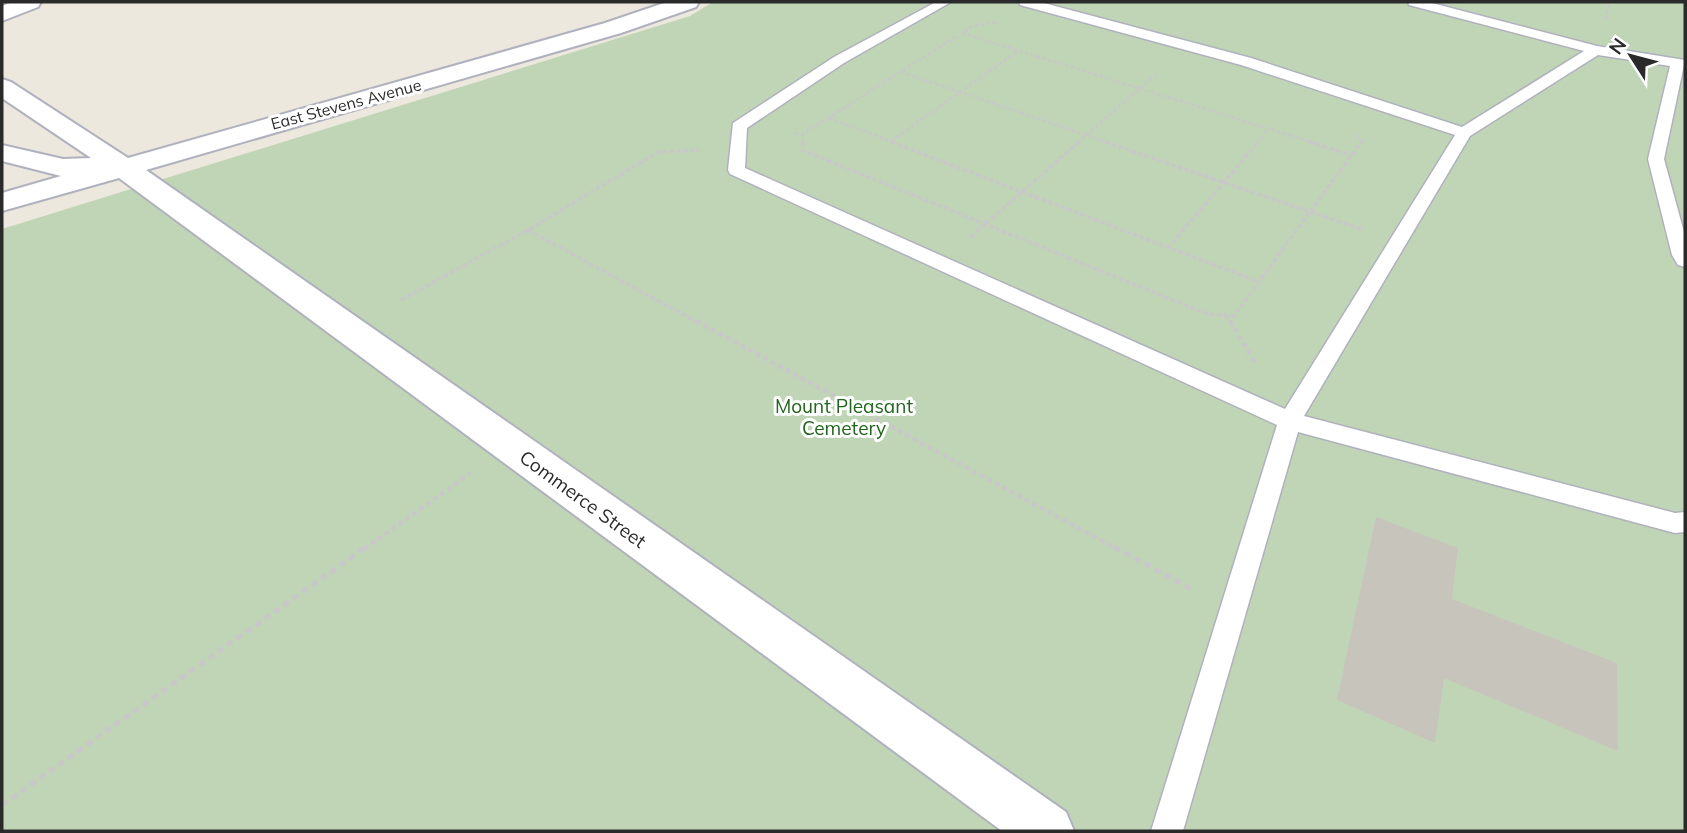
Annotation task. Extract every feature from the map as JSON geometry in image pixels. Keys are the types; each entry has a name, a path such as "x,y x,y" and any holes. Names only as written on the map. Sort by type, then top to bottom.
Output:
{"street":[{"path":"2,15 30,2"},
{"name":"East Stevens Avenue","path":"2,202 121,166 452,75 613,28 688,2"},
{"name":"Commerce Street","path":"2,87 121,166 1047,831"},
{"path":"2,153 63,168 121,166"}],"lane":[{"path":"945,2 849,55 739,126 736,170 1290,421 1675,523 1685,523"},
{"path":"1025,2 1191,44 1326,85 1464,133"},
{"path":"1414,2 1596,50 1682,64 1656,159 1681,255 1685,261"},
{"path":"1167,831 1290,421 1464,133 1596,50"}],"path":[{"path":"1001,22 973,26 803,134 802,150 1207,314 1234,316 1362,140 1354,132"},
{"path":"962,33 1352,155"},
{"path":"890,142 1018,50"},
{"path":"849,55 1398,242"},
{"path":"941,263 1162,70 1149,66"},
{"path":"828,118 1259,282"},
{"path":"1168,248 1269,129"},
{"path":"401,300 528,230 658,152 738,149"},
{"path":"528,230 1232,611"},
{"path":"2,805 509,446"}],"green space":[{"name":"Mount Pleasant Cemetery","path":"713,2 1685,2 1685,831 2,831 2,229 690,16"}],"building":[{"path":"1376,517 1458,548 1452,599 1617,663 1618,751 1444,678 1435,743 1337,700"}]}
